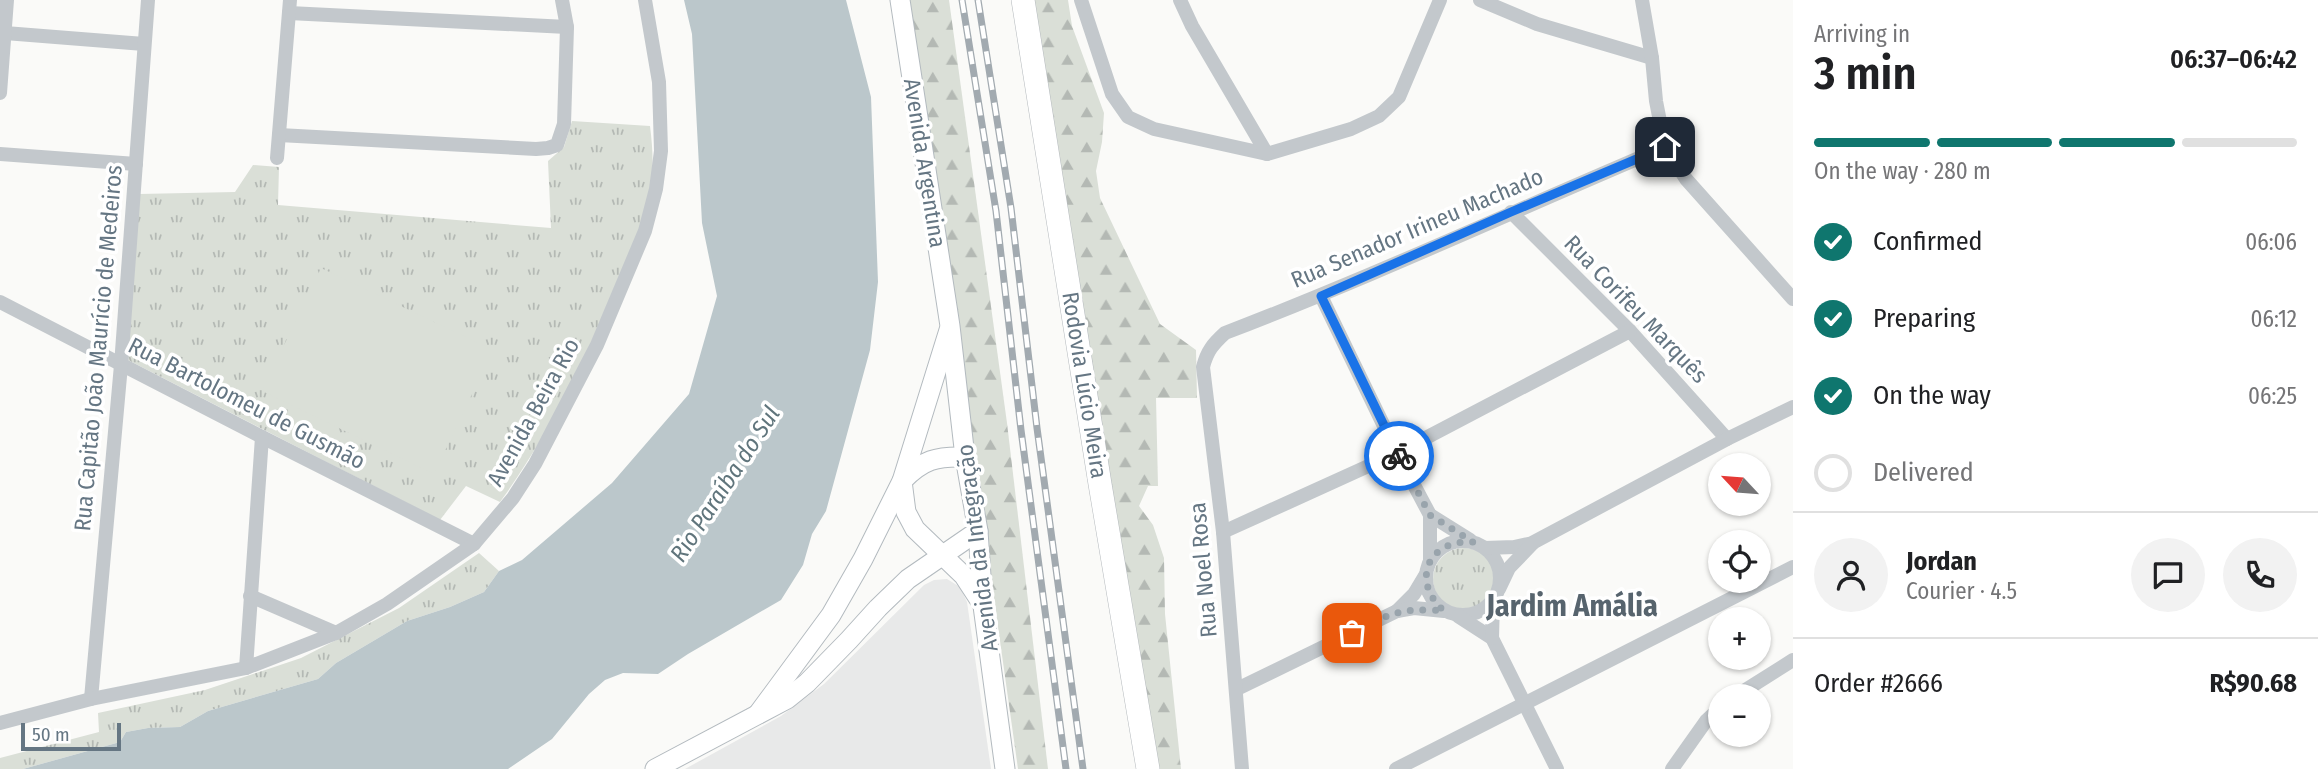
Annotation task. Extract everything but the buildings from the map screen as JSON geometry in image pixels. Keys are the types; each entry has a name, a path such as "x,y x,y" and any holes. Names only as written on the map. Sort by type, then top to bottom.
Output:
{"main road":[{"name":"Rodovia Lúcio Meira","path":"1023,0 1148,769"}],"street":[{"path":"0,93 7,0"},
{"name":"Rua Capitão João Maurício de Medeiros","path":"91,699 121,365 148,0"},
{"path":"279,135 536,149 557,145 564,124 568,27 562,0"},
{"name":"Avenida Beira Rio","path":"0,723 91,699 246,668 336,633 387,604 474,544 513,498 535,464 597,345 645,231 656,189 661,151 659,82 645,0"},
{"name":"Avenida Argentina","path":"900,0 950,326"},
{"path":"1081,0 1112,93 1128,117 1154,129 1267,154 1351,129 1379,116 1399,97 1440,0"},
{"path":"1180,0 1192,26 1267,154"},
{"path":"1480,0 1537,24 1652,58"},
{"path":"1642,0 1665,147 1686,179 1793,299"},
{"path":"277,158 290,7 568,27"},
{"path":"5,33 144,44"},
{"name":"Rua Senador Irineu Machado","path":"1203,367 1206,354 1225,334 1321,296 1665,147"},
{"path":"0,154 136,164"},
{"name":"Rua Corifeu Marquês","path":"1511,212 1630,331 1727,439"},
{"path":"1321,296 1430,515 1426,585 1433,601 1492,638"},
{"name":"Rua Bartolomeu de Gusmão","path":"0,302 474,544"},
{"path":"758,714 831,615 902,481 950,326"},
{"name":"Avenida da Integração","path":"950,326 965,457 978,531 983,606 1005,769"},
{"path":"1223,532 1397,453 1630,331"},
{"name":"Rua Noel Rosa","path":"1203,367 1223,532 1242,769"},
{"path":"1397,611 1414,594 1438,550 1449,544 1460,541 1514,547 1534,542 1727,439 1793,407"},
{"path":"246,668 262,437"},
{"path":"902,481 917,466 933,459 965,457"},
{"path":"902,481 906,512 915,529 964,576 983,606"},
{"path":"1430,515 1494,557 1500,574 1492,638 1557,769"},
{"path":"655,769 787,699 908,579 978,531"},
{"path":"1237,689 1397,611 1414,608 1471,615 1482,611 1496,595 1509,568 1534,542"},
{"path":"1396,769 1793,567"},
{"path":"250,596 336,633"},
{"path":"1755,684 1793,660"},
{"path":"1672,769 1708,719"}],"shaded area":[{"path":"947,579 960,587 967,602 991,769 685,769 781,716 824,684 924,585 934,580"}],"green space":[{"path":"910,0 949,0 1007,423 1048,769 1018,769"},
{"path":"1032,0 1068,0 1072,26 1104,113 1096,171 1100,198 1160,324 1196,350 1197,398 1156,398 1158,486 1148,486 1139,506 1153,525 1164,558 1165,614 1181,769 1158,769"},
{"path":"572,121 650,126 653,161 650,196 638,234 582,361 536,448 500,502 466,486 440,520 126,359 139,194 235,192 253,165 279,167 278,205 551,228 548,161 564,147"},
{"path":"321,268 493,350 434,474 262,391"},
{"path":"1464,548 1486,557 1495,579 1486,601 1464,610 1442,601 1433,579 1442,557"},
{"path":"479,553 499,571 484,592 407,621 336,663 318,679 208,711 180,727 126,732 120,742 23,769 0,769 0,758 99,732 98,713 205,690 301,658 399,608"}],"water":[{"name":"Rio Paraíba do Sul","path":"684,0 846,0 871,97 878,282 870,350 826,511 812,534 803,565 781,600 658,674 623,673 605,680 589,694 552,739 508,769 23,769 120,742 126,732 180,727 208,711 318,679 336,663 407,621 484,592 499,571 522,560 612,483 689,394 717,296 702,223 692,34"}],"railway":[{"path":"962,0 996,211 1021,430 1066,769"},
{"path":"978,0 1011,208 1037,428 1083,769"}],"way so far":[{"path":"1352,633 1397,611 1414,608 1444,611 1433,601 1426,585 1430,560 1438,550 1449,544 1473,542 1430,515 1399,456"}],"district":[{"name":"Jardim Amália","path":"1572,606"}],"route":[{"path":"1399,456 1321,296 1665,147"}]}
